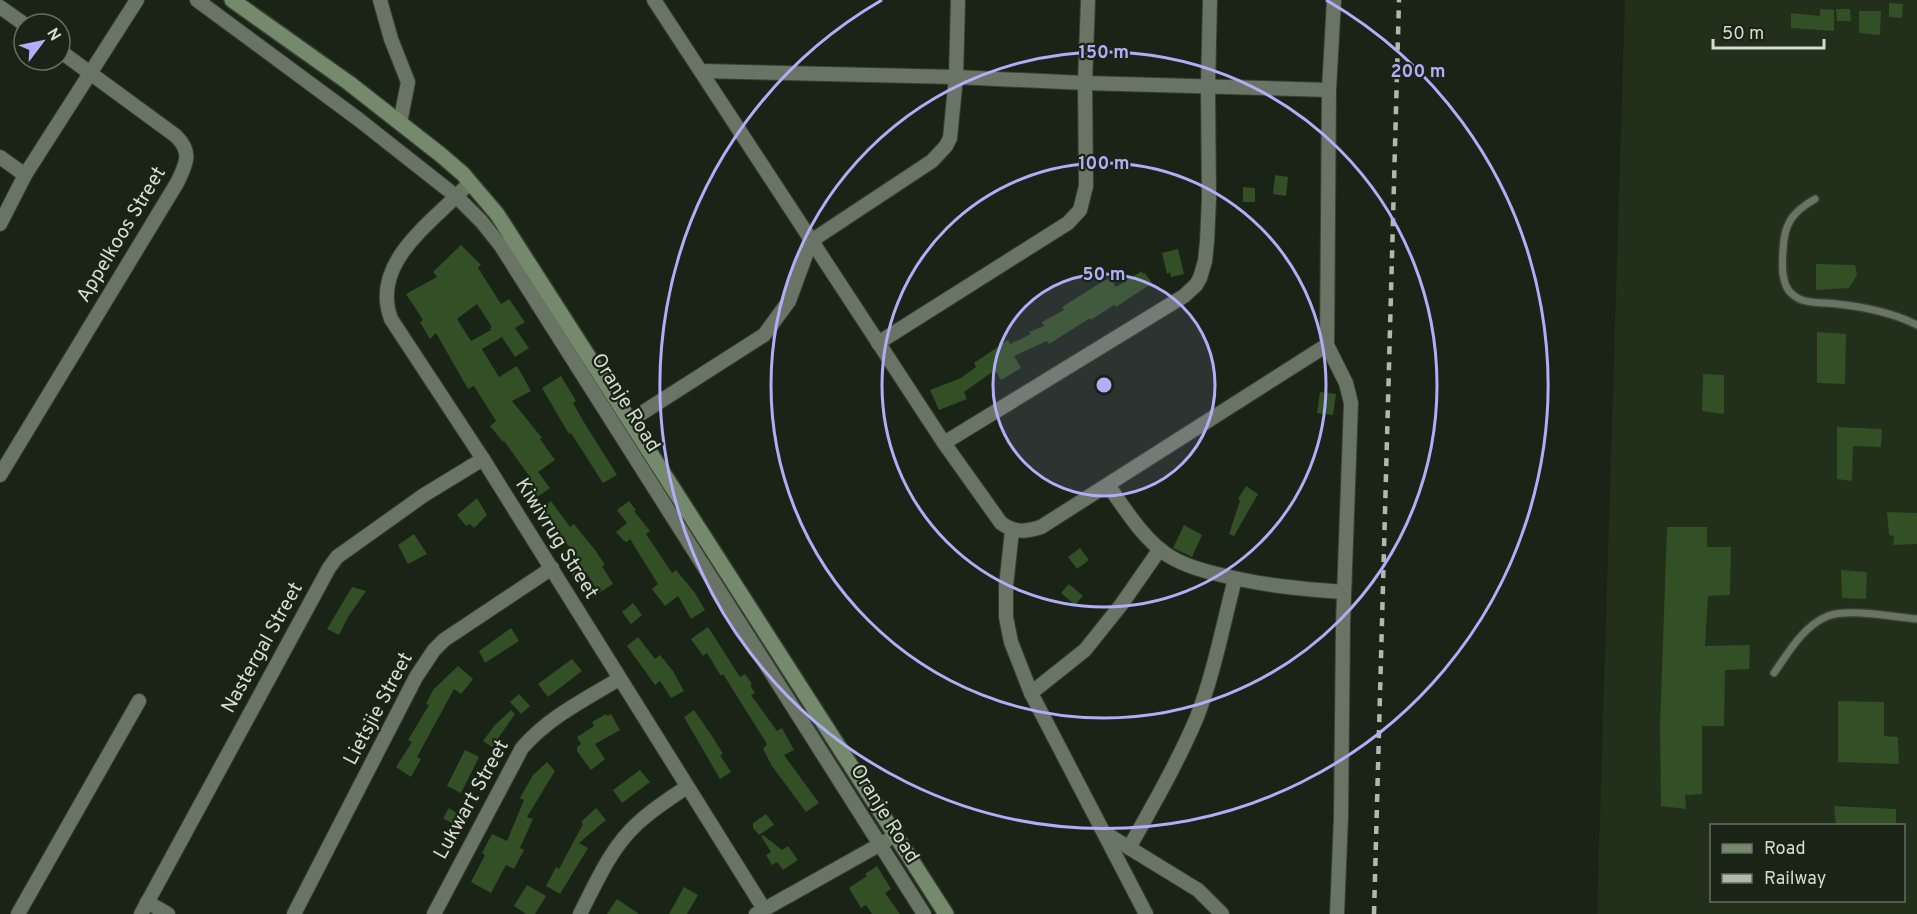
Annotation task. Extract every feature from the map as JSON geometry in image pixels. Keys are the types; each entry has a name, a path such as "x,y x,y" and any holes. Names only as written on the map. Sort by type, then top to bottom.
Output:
{"street":[{"path":"0,224 26,175 138,0"},
{"name":"Oranje Road","path":"197,0 358,119 457,197 488,229 527,284 924,914"},
{"path":"232,0 349,83 441,155 470,182 513,236 946,914"},
{"path":"381,0 391,39 408,82 400,123"},
{"path":"654,0 944,443 993,514 1012,531 1023,532 1041,527 1327,345"},
{"path":"631,420 764,335 789,301 811,241 932,161 946,146 952,125 956,77 958,0"},
{"path":"878,343 1075,217 1083,202 1086,186 1085,84 1088,0"},
{"path":"944,443 1184,296 1196,285 1205,261 1208,221 1210,0"},
{"path":"1334,0 1329,90 1327,345 1346,383 1351,403 1344,592 1341,817 1337,914"},
{"name":"Appelkoos Street","path":"0,475 185,167 187,156 186,150 176,136 72,60"},
{"path":"701,71 1329,90"},
{"path":"0,157 26,175"},
{"name":"Kiwivrug Street","path":"470,182 405,247 392,267 386,299 387,310 397,331 483,459 552,568 687,787 760,911"},
{"name":"Nastergal Street","path":"144,908 337,556 424,495 483,459"},
{"path":"1108,484 1139,528 1167,555 1192,568 1235,579 1295,589 1344,592"},
{"path":"1012,531 1006,585 1006,617 1011,642 1031,693 1146,914"},
{"path":"1031,693 1085,650 1160,549"},
{"name":"Lietsjie Street","path":"294,914 416,677 434,650 444,640 552,568"},
{"path":"1129,848 1161,792 1197,716 1212,669 1235,579"},
{"name":"Lukwart Street","path":"434,914 522,748 535,733 558,715 619,679"},
{"path":"18,914 139,701"},
{"path":"580,914 606,865 636,824 657,806 687,787"},
{"path":"1105,833 1198,890 1222,914"},
{"path":"760,911 895,836"},
{"path":"144,908 168,914"}],"lane":[{"path":"1815,198 1794,213 1785,233 1782,254 1784,282 1791,293 1809,302 1836,303 1884,312 1917,325"},
{"path":"1774,673 1797,641 1827,616 1851,613 1917,619"}],"shaded area":[{"path":"1625,0 1917,0 1917,914 1597,914"}],"building":[{"path":"1889,3 1903,4 1902,18 1889,17"},
{"path":"1820,9 1834,10 1834,31 1791,28 1791,13 1820,16"},
{"path":"1836,9 1850,9 1851,21 1837,21"},
{"path":"1859,11 1881,11 1880,35 1859,33"},
{"path":"1275,175 1288,177 1286,196 1273,194"},
{"path":"1243,187 1255,188 1255,202 1243,202"},
{"path":"461,245 481,265 478,268 501,304 509,299 525,322 515,328 529,348 515,357 502,337 482,349 499,377 517,366 531,391 512,401 542,438 540,439 555,460 538,472 550,488 537,497 525,481 530,477 490,426 496,421 474,386 468,389 436,333 430,339 420,322 423,320 406,294 437,277 433,272","holes":["477,304 492,327 491,330 471,341 457,319"]},
{"path":"1178,249 1184,274 1171,277 1170,272 1167,274 1162,253"},
{"path":"1816,264 1855,265 1857,275 1849,288 1816,290"},
{"path":"1142,271 1152,283 1116,307 1114,305 1091,320 1090,318 1049,344 1047,341 1014,356 1021,368 1001,380 995,370 964,392 967,399 939,410 930,390 961,378 976,367 974,363 1008,340 1010,344 1044,326 1042,322 1064,310 1062,307 1102,282 1110,278 1116,287"},
{"path":"1817,332 1846,334 1845,384 1817,383"},
{"path":"1703,374 1724,375 1724,414 1702,411"},
{"path":"561,376 576,401 573,403 617,475 603,483 571,433 569,434 542,388"},
{"path":"1320,392 1336,394 1333,415 1317,413"},
{"path":"1837,427 1882,429 1881,447 1853,446 1852,481 1837,479"},
{"path":"1246,486 1258,494 1234,536 1229,534 1240,501 1238,499"},
{"path":"477,498 487,515 474,528 470,524 466,526 457,515"},
{"path":"551,501 570,527 574,524 605,565 602,566 613,584 599,593 586,572 575,579 566,565 578,557 538,510"},
{"path":"629,501 650,531 646,534 672,573 676,570 695,593 705,610 691,619 678,596 665,606 652,589 658,584 630,539 627,542 624,541 616,532 627,523 617,510"},
{"path":"1887,512 1917,513 1917,544 1893,545 1894,536 1889,535"},
{"path":"1184,525 1202,535 1192,557 1173,548"},
{"path":"1667,527 1707,527 1707,547 1731,547 1730,595 1708,596 1705,646 1750,645 1749,669 1725,670 1724,726 1702,726 1702,794 1685,795 1686,809 1661,806 1660,726"},
{"path":"414,534 427,554 408,564 398,545"},
{"path":"1080,548 1089,560 1077,569 1068,557"},
{"path":"1841,570 1867,572 1866,599 1842,598"},
{"path":"1069,584 1083,596 1075,605 1061,593"},
{"path":"352,587 366,591 339,635 327,629"},
{"path":"633,603 642,615 631,624 622,612"},
{"path":"708,627 740,677 745,674 752,684 750,685 755,693 751,695 777,731 782,728 794,750 784,755 819,803 806,812 772,766 763,749 767,744 723,674 721,676 707,653 703,656 691,639"},
{"path":"511,628 519,641 485,663 479,651"},
{"path":"638,637 655,659 660,655 673,671 684,691 671,698 660,681 655,685 627,646"},
{"path":"572,659 582,671 548,697 538,684"},
{"path":"458,666 473,679 461,694 454,689 417,757 421,759 411,777 396,767 412,742 408,740 429,705 426,704 433,690"},
{"path":"519,694 530,706 521,714 510,702"},
{"path":"1838,701 1884,702 1884,736 1898,737 1899,764 1838,762"},
{"path":"511,710 515,714 492,747 483,741 494,726"},
{"path":"694,710 723,754 720,755 731,772 720,779 684,717"},
{"path":"606,714 608,716 611,714 620,730 595,744 605,759 591,770 577,751 577,747 581,744 577,737 594,726 592,722"},
{"path":"465,750 479,757 461,793 447,786"},
{"path":"547,762 555,771 527,817 533,819 520,848 524,850 514,869 506,865 491,893 471,882 485,855 482,853 492,834 507,841 524,800 520,798 533,775"},
{"path":"640,770 650,782 622,803 613,790"},
{"path":"1834,806 1896,809 1896,824 1836,824"},
{"path":"449,808 463,817 458,827 443,818"},
{"path":"596,808 606,820 579,843 588,848 560,894 546,886 556,867 559,869 583,824 581,822"},
{"path":"766,814 774,825 759,835 753,828 753,823"},
{"path":"763,835 782,850 788,846 798,860 783,870 777,862 772,865 766,855 771,852 761,836"},
{"path":"877,866 891,889 885,893 900,914 872,914 866,905 861,908 849,888"},
{"path":"527,885 546,896 535,914 526,914 514,906"},
{"path":"684,887 698,895 687,914 669,914"},
{"path":"617,899 639,914 607,914"}],"railway":[{"path":"1374,914 1399,0"}]}
